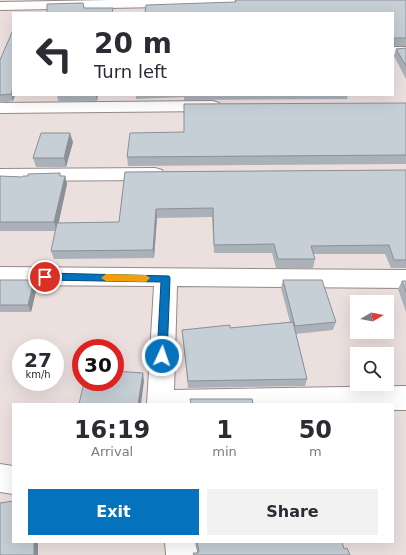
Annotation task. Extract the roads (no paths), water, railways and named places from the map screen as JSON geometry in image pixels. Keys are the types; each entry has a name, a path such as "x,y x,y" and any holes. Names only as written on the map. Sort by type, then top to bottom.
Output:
{"street":[{"path":"0,6 86,2 107,9 281,1"},
{"path":"394,51 406,51"},
{"path":"0,108 226,106"},
{"path":"0,175 175,174"},
{"path":"0,276 406,279"},
{"path":"166,278 160,403 406,398"},
{"path":"0,478 12,480"},
{"path":"180,543 182,555"}]}
